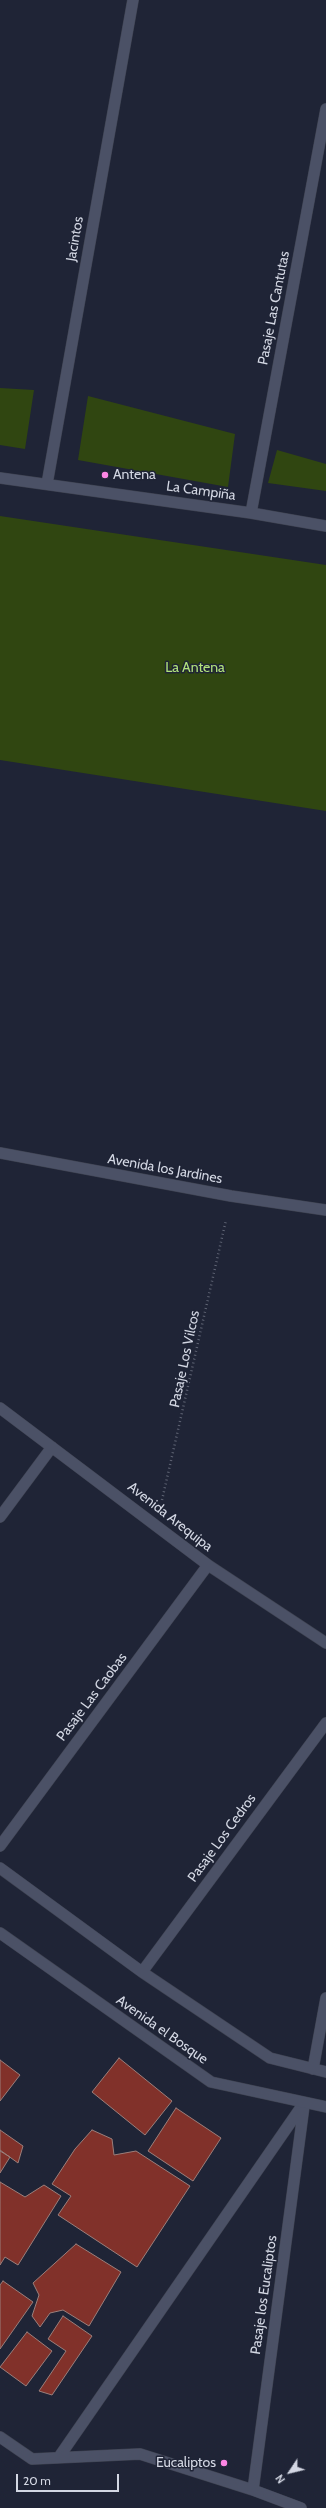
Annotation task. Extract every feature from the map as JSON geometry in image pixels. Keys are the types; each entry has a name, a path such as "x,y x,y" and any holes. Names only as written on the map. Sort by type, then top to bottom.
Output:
{"street":[{"name":"Jacintos","path":"47,484 133,0"},
{"name":"Pasaje Las Cantutas","path":"251,513 326,109"},
{"name":"La Campiña","path":"0,478 251,513 326,526"},
{"name":"Avenida los Jardines","path":"0,1153 231,1196 326,1210"},
{"name":"Avenida Arequipa","path":"0,1408 208,1565 326,1643"},
{"path":"0,1517 52,1447"},
{"name":"Pasaje Las Caobas","path":"0,1846 208,1565"},
{"name":"Pasaje Los Cedros","path":"142,1972 326,1723"},
{"path":"0,1868 142,1972 270,2058 326,2072"},
{"name":"Avenida el Bosque","path":"0,1933 211,2082 326,2107"},
{"path":"313,2069 326,1998"},
{"path":"59,2457 304,2103"},
{"name":"Pasaje los Eucaliptos","path":"253,2490 304,2103"},
{"path":"0,2438 32,2459 140,2454 253,2490 301,2508"}],"path":[{"name":"Pasaje Los Vilcos","path":"155,1525 172,1465 231,1196"}],"green space":[{"path":"0,388 34,390 25,449 0,445"},
{"path":"88,396 235,434 228,487 78,460"},
{"path":"277,450 326,464 326,491 268,483"},
{"name":"La Antena","path":"0,516 326,565 326,811 0,760"}],"building":[{"path":"119,2058 172,2101 145,2135 92,2092"},
{"path":"0,2060 20,2075 0,2101"},
{"path":"176,2108 221,2138 193,2181 148,2151"},
{"path":"0,2130 23,2146 18,2163 0,2150"},
{"path":"92,2130 112,2139 114,2155 136,2151 190,2186 137,2267 58,2215 71,2196 52,2184 75,2149"},
{"path":"0,2151 10,2157 0,2173"},
{"path":"0,2182 25,2197 44,2185 61,2196 18,2265 5,2257 0,2265"},
{"path":"76,2244 121,2272 89,2326 63,2310 50,2313 40,2327 32,2316 39,2295 33,2283"},
{"path":"3,2281 33,2302 0,2349 0,2285"},
{"path":"63,2316 92,2336 52,2395 39,2391 66,2351 48,2339"},
{"path":"27,2332 52,2351 26,2386 0,2367"}],"place":[{"name":"Antena","path":"105,475"},
{"name":"Eucaliptos","path":"224,2463"}]}
